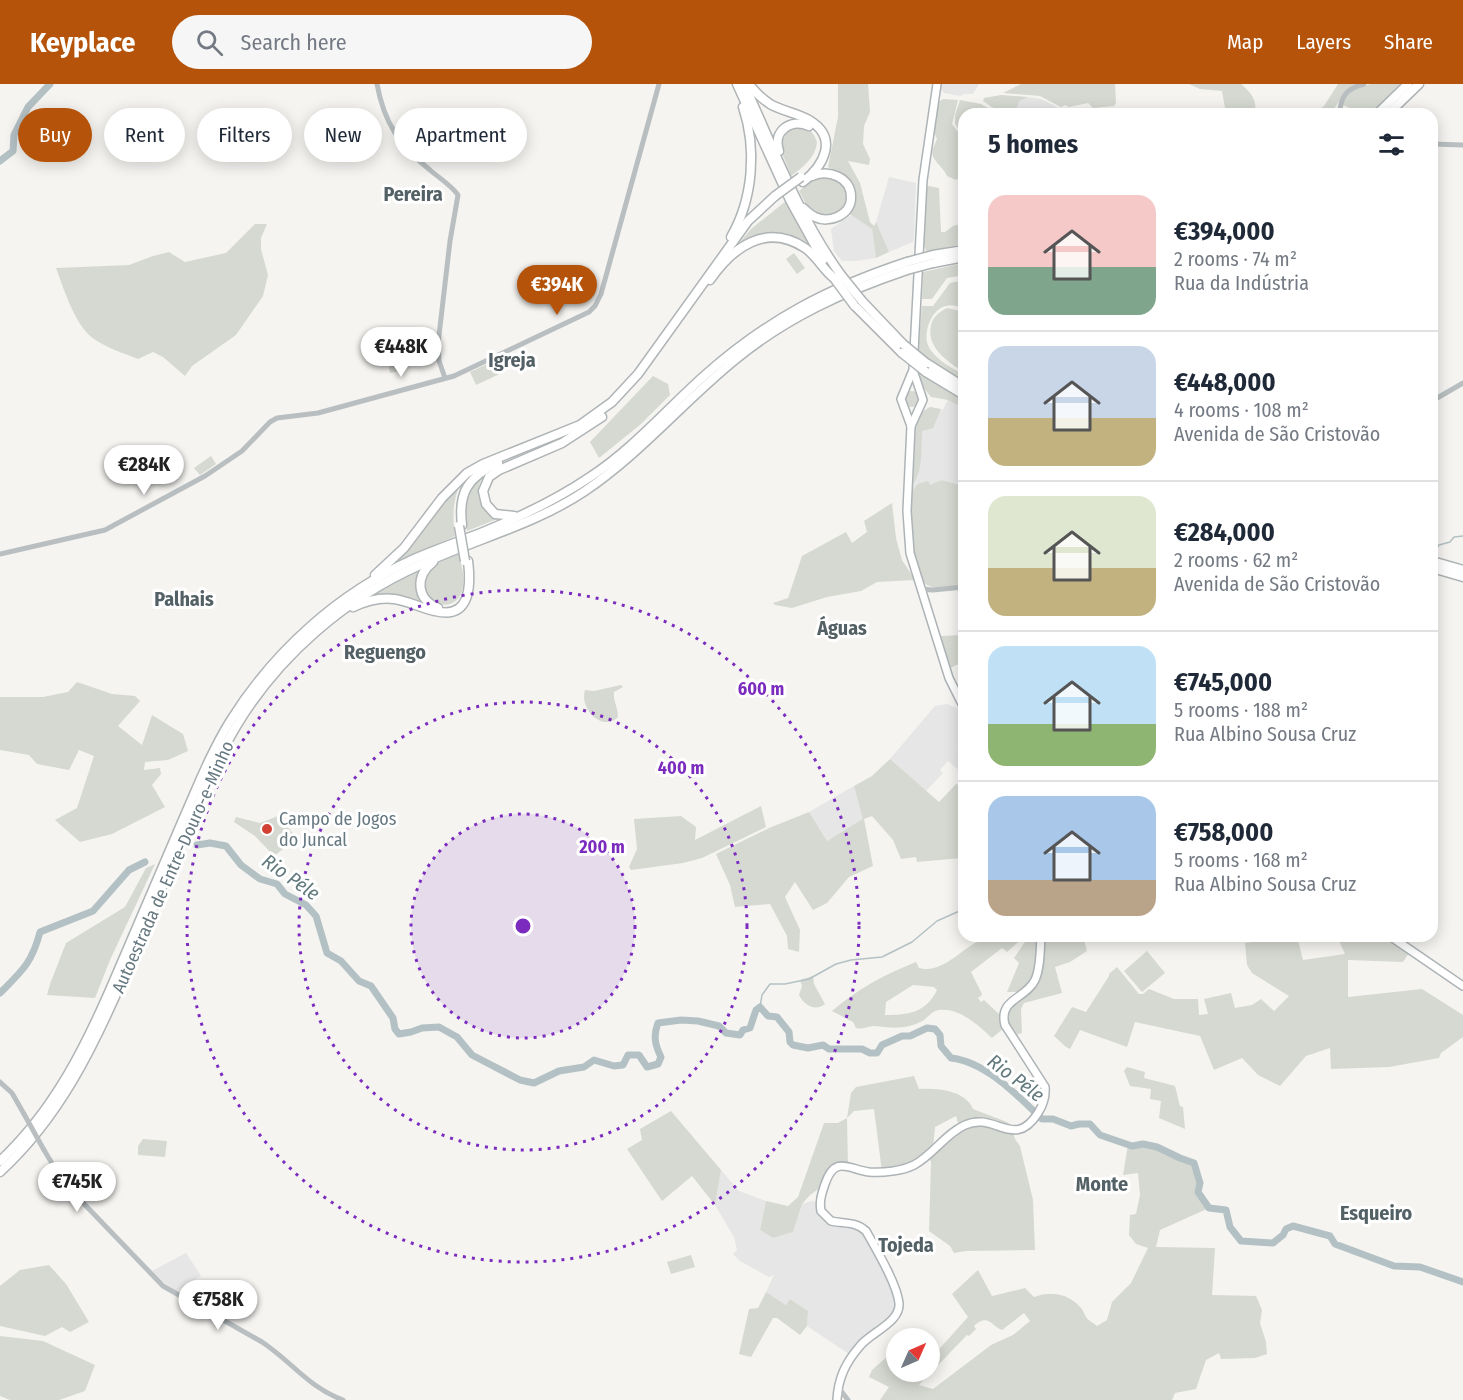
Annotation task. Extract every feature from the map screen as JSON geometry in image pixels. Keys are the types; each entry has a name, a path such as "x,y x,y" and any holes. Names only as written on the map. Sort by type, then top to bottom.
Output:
{"highway":[{"path":"714,266 741,217 751,167 749,133 736,88 737,84"},
{"path":"737,84 790,200 838,277 858,303 884,326 903,349 958,391"},
{"path":"747,84 799,204 838,277"},
{"path":"359,589 404,548 452,485 466,473 580,425 612,402 638,374 748,221 817,169 824,159 826,147 822,133 807,120 768,103 747,84"},
{"path":"1383,108 1408,84"},
{"path":"1394,108 1419,84"},
{"path":"780,163 782,159 777,141 781,131 786,126 795,123 809,126 819,137 821,153 816,163 802,179"},
{"path":"799,204 815,217 828,220 844,212 851,197 848,186 834,174 821,173 802,179"},
{"path":"713,276 751,223 776,198"},
{"path":"521,516 502,516 489,509 483,491 489,477 499,470 562,443 607,413 633,387 730,256 748,243 763,238 790,240 804,247 838,277"},
{"name":"Autoestrada de Entre-Douro-e-Minho","path":"0,1161 27,1133 68,1076 86,1044 204,772 230,722 260,680 294,641 332,607 359,589 416,558 521,516 566,493 639,439 702,378 765,327 830,291 871,274 958,252"},
{"name":"Autoestrada de Entre-Douro-e-Minho","path":"933,259 958,257"},
{"name":"Autoestrada de Entre-Douro-e-Minho","path":"0,1172 33,1138 75,1080 93,1047 211,775 236,726 277,670 299,648 341,612 396,576 518,526 571,499 628,458 707,384 769,333 798,315 833,298 907,266"},
{"path":"926,367 958,384"},
{"path":"461,525 464,492 480,472 568,435 607,413"},
{"path":"341,612 359,604 383,598 404,601 440,612 455,610 464,603 470,591 458,503 462,487 483,466 504,456"},
{"path":"443,555 424,571 419,584 424,598 436,608 450,608 464,596 467,580 466,561"},
{"path":"1438,563 1463,570"},
{"path":"1438,570 1463,577"}],"main road":[{"path":"907,389 913,370 923,180 937,84"},
{"path":"911,426 923,400 913,370"},
{"path":"920,391 913,388 907,389 902,393 901,399 911,426 907,529 910,553 952,684 958,696"},
{"path":"905,408 911,410 920,407"},
{"path":"837,1400 838,1387 845,1366 861,1344 893,1318 898,1311 899,1304 896,1292 866,1231 850,1222 831,1221 821,1211 821,1197 831,1173 837,1167 844,1165 873,1172 901,1169 916,1163 966,1124 993,1124 1013,1132 1025,1128 1032,1122 1041,1108 1045,1097 1045,1087 1008,1030 1004,1013 1008,1004 1028,989 1035,980 1040,942"},
{"path":"1399,942 1463,986"}],"street":[{"path":"377,84 384,112 400,142 458,195 450,241 438,344 439,361 445,378"},
{"path":"0,554 105,530 205,476 242,451 270,422 277,418 318,413 454,376 589,312 601,294 659,84"},
{"path":"1341,108 1343,95 1364,84"},
{"path":"1438,144 1463,145"},
{"path":"1438,398 1463,383"},
{"path":"922,592 958,588"},
{"path":"0,1082 12,1093 64,1183 163,1286 262,1342 305,1379 343,1400"},
{"path":"838,1387 848,1400"}],"shaded area":[{"path":"838,84 868,84 870,112 864,126 863,144 870,159 869,165 848,161 860,183 870,222 874,226 876,222 889,252 876,258 872,229 847,212 853,199 839,173 828,167 838,117"},
{"path":"939,84 979,84 973,94 961,96 944,93"},
{"path":"1021,84 1115,84 1116,103 1114,106 1093,108 1088,103 1061,107 1040,96 1003,93"},
{"path":"1189,84 1241,84 1253,97 1255,108 1225,108 1222,91 1200,89"},
{"path":"1338,84 1359,84 1347,90 1335,108 1321,108"},
{"path":"1371,84 1403,84 1377,108 1350,108 1343,105 1343,99 1356,88"},
{"path":"1001,95 1028,97 1019,101 1017,108 993,108 983,101 984,98"},
{"path":"1028,97 1041,99 1057,108 1017,108 1019,101"},
{"path":"943,99 958,100 952,124 958,132 958,178 956,180 947,176 932,153 937,139 933,130 937,103"},
{"path":"960,100 981,104 988,108 958,108 958,128 955,124 955,115"},
{"path":"791,127 808,129 817,143 811,158 791,176 781,150 781,139"},
{"path":"824,176 838,181 846,188 847,197 844,206 837,213 828,217 818,216 808,208 799,191"},
{"path":"889,177 916,183 913,242 889,252 876,222"},
{"path":"928,186 939,188 941,232 958,225 958,245 927,253 923,243 925,191"},
{"path":"786,201 812,249 759,236 748,239 734,249 751,229"},
{"path":"852,214 872,229 876,258 842,261 834,251 831,229"},
{"path":"255,224 267,224 261,238 261,249 268,275 263,296 236,335 192,366 185,376 163,357 153,352 138,359 94,339 87,333 76,316 56,268 129,265 169,252 185,262 226,253"},
{"path":"794,253 805,268 797,274 786,259"},
{"path":"958,264 958,276 947,278 932,299 922,299 923,272"},
{"path":"958,281 958,307 946,306 932,316 927,340 934,354 958,371 958,379 918,351 922,306 933,306 950,283"},
{"path":"947,308 958,311 958,368 940,353 932,341 931,325 941,311"},
{"path":"398,352 405,370 390,373 387,355"},
{"path":"500,358 506,371 476,385 470,372"},
{"path":"918,372 958,396 958,405 948,400 931,397 919,382"},
{"path":"653,376 668,384 670,395 641,424 599,458 590,442"},
{"path":"909,391 915,391 920,399 918,405 909,407 904,402 904,396"},
{"path":"948,399 958,405 958,484 942,480 912,494 915,429 923,411 930,407 943,410"},
{"path":"930,407 941,409 933,428 922,431 920,467 913,484 916,421 922,412"},
{"path":"211,456 216,464 200,475 194,468"},
{"path":"484,474 478,495 482,505 497,519 467,531 465,506 468,493"},
{"path":"463,478 454,506 455,536 391,565"},
{"path":"942,480 958,484 958,585 931,587 923,581 917,568 910,519 912,491 918,484 928,481 930,485"},
{"path":"892,503 896,538 902,560 915,580 877,582 861,591 827,597 792,608 773,603 788,598 802,556 846,532 852,543 867,532 864,521"},
{"path":"459,554 463,587 458,598 451,604 442,605 434,602 423,588 423,579 430,569"},
{"path":"421,570 416,590 427,607 387,594 373,595"},
{"path":"958,635 958,665 949,669 939,636"},
{"path":"77,682 112,694 135,696 140,701 118,726 142,745 152,715 183,734 188,751 168,760 145,762 144,770 160,768 161,774 152,785 165,807 112,834 80,842 55,820 77,808 94,756 79,750 69,770 37,764 29,755 0,750 0,697 43,697 68,692"},
{"path":"621,685 623,687 614,692 618,717 605,722 593,716 585,704 585,690 594,691"},
{"path":"947,704 958,709 958,770 948,761 940,770 943,773 926,791 890,759 935,706"},
{"path":"890,759 939,802 956,784 958,785 958,858 917,862 916,857 901,859 893,840 872,816 864,819 873,866 849,877 827,903 813,910 795,882 785,897 800,930 799,952 788,949 787,936 770,904 735,907 730,885 716,854 769,828 809,812 827,841 863,819 854,786 872,776"},
{"path":"854,786 864,819 827,841 809,812"},
{"path":"761,806 766,827 702,858 631,870 629,867 637,849 634,819 681,816 696,827 695,840"},
{"name":"Campo de Jogos do Juncal","path":"278,816 297,838 274,856 255,836 234,822 236,817 260,823"},
{"path":"155,864 110,960 95,998 47,995 66,943 125,907 146,868"},
{"path":"1018,942 1007,952 1002,948 971,972 982,995 978,998 981,1002 984,1000 1000,1015 1004,1028 992,1038 968,1018 947,1010 932,1013 924,1020 905,1027 874,1026 861,1029 832,1011 852,995 893,972 916,962 919,968 934,968 949,961 975,943","holes":["913,985 934,987 937,990 933,998 922,1008 909,1013 885,1015 886,1002"]},
{"path":"1025,942 1038,942 1030,980 1021,992 1007,992 1019,963 1014,958"},
{"path":"1040,942 1085,942 1087,951 1070,962 1055,967 1062,993 1024,1003 1021,1009 1022,1033 1011,1036 1005,1025 1005,1009 1035,980"},
{"path":"1298,942 1303,960 1345,954 1340,942 1399,942 1411,950 1403,962 1348,960 1348,997 1422,989 1463,1015 1463,1037 1441,1053 1439,1058 1389,1067 1331,1069 1330,1048 1306,1056 1280,1086 1258,1075 1242,1058 1214,1070 1200,1036 1135,1022 1127,1047 1080,1030 1070,1049 1054,1036 1072,1007 1086,1012 1109,974 1117,967 1139,994 1149,989 1174,999 1198,999 1199,1015 1208,1014 1204,999 1231,993 1235,1008 1252,1005 1261,999 1274,1011 1289,996 1252,973 1247,965 1245,943"},
{"path":"1147,951 1165,973 1142,992 1124,971"},
{"path":"813,976 814,984 825,1004 817,1007 804,1002 799,995 802,986 800,980"},
{"path":"1127,1067 1145,1072 1144,1078 1175,1086 1180,1106 1183,1107 1185,1129 1159,1118 1161,1101 1150,1099 1151,1089 1130,1086 1124,1071"},
{"path":"914,1076 919,1089 942,1090 957,1094 964,1098 973,1109 1007,1122 1016,1129 1013,1132 1020,1146 1033,1200 1035,1250 954,1253 950,1246 929,1231 931,1162 927,1155 916,1163 882,1172 874,1109 854,1111 847,1118 851,1093 856,1087","holes":["956,1116 959,1127 933,1148 935,1127"]},
{"path":"671,1111 721,1170 715,1205 692,1176 662,1201 627,1149 642,1140 640,1129"},
{"path":"847,1118 848,1166 841,1166 802,1204 793,1232 773,1238 760,1230 766,1201 788,1206 798,1197 824,1123 838,1123"},
{"path":"143,1139 167,1141 165,1157 138,1155 138,1146"},
{"path":"1143,1144 1194,1163 1200,1183 1198,1192 1209,1208 1160,1230 1156,1247 1215,1248 1212,1295 1256,1296 1262,1310 1260,1323 1267,1354 1255,1358 1221,1359 1219,1353 1206,1360 1196,1389 1175,1393 1172,1400 880,1400 889,1387 869,1377 872,1370 886,1358 886,1382 922,1382 919,1385 933,1389 991,1345 1013,1335 1030,1321 1024,1313 1002,1330 986,1320 979,1322 974,1326 976,1329 969,1336 967,1335 940,1363 940,1348 968,1317 952,1294 978,1270 992,1296 1025,1288 1034,1297 1047,1294 1060,1295 1077,1303 1087,1318 1097,1326 1107,1320 1112,1302 1131,1283 1148,1248 1136,1244 1129,1235 1130,1215 1136,1214 1140,1195 1138,1173 1123,1175 1128,1145"},
{"path":"721,1170 739,1191 766,1201 760,1230 773,1238 793,1232 802,1204 812,1201 820,1203 823,1215 866,1231 896,1292 899,1311 852,1356 807,1326 808,1311 790,1299 786,1305 766,1292 774,1275 769,1277 740,1261 733,1254 737,1250 734,1237 715,1205"},
{"path":"186,1253 201,1276 177,1291 160,1280 152,1271"},
{"path":"691,1255 695,1267 671,1274 667,1262"},
{"path":"49,1265 66,1284 89,1322 70,1332 62,1327 45,1336 0,1326 0,1286 20,1270"},
{"path":"766,1292 786,1305 790,1299 808,1311 807,1326 800,1335 777,1318 773,1318 751,1357 739,1354 749,1309 758,1308"},
{"path":"0,1336 43,1341 95,1365 85,1391 59,1400 10,1400 0,1396"}],"waterway":[{"path":"0,161 13,151 14,135 28,107 50,84"},
{"path":"1438,546 1450,542 1454,537 1463,536"},
{"name":"Rio Péle","path":"197,845 210,843 226,846 241,865 260,879 277,884 285,894 306,905 316,916 327,953 341,961 359,981 371,986 393,1018 395,1029 399,1034 422,1028 439,1027 457,1037 472,1055 520,1080 534,1083 559,1071 584,1067 594,1060 614,1066 623,1065 628,1055 639,1055 647,1067 658,1064 661,1057 655,1040 658,1023 681,1020 698,1021 719,1026 726,1033 740,1035 743,1030 750,1028 756,1010 760,1007 768,1016 777,1017 789,1032 790,1042 793,1045 808,1048 823,1045 829,1049 862,1049 870,1053 877,1053 882,1045 902,1036 910,1036 927,1028 935,1029 940,1035 941,1046 951,1058 964,1061 989,1073 1042,1119 1053,1119 1071,1126 1090,1124 1100,1135 1132,1146 1143,1144 1157,1147 1194,1163 1200,1183 1198,1192 1209,1208 1226,1210 1230,1227 1241,1241 1273,1243 1283,1235 1286,1229 1293,1226 1330,1236 1335,1244 1394,1266 1420,1267 1463,1282"},
{"name":"Rio Péle","path":"0,993 25,966 40,932 93,911 129,870 145,862"},
{"path":"760,1007 762,995 770,984 785,984 809,979 836,964 851,960 882,957 912,942 937,921 958,912"}],"place":[{"name":"Campo de Jogos do Juncal","path":"267,829"}],"district":[{"name":"Pereira","path":"413,194"},
{"name":"Igreja","path":"512,360"},
{"name":"Palhais","path":"184,599"},
{"name":"Águas","path":"842,628"},
{"name":"Reguengo","path":"385,652"},
{"name":"Monte","path":"1102,1184"},
{"name":"Esqueiro","path":"1376,1213"},
{"name":"Tojeda","path":"906,1245"}]}
